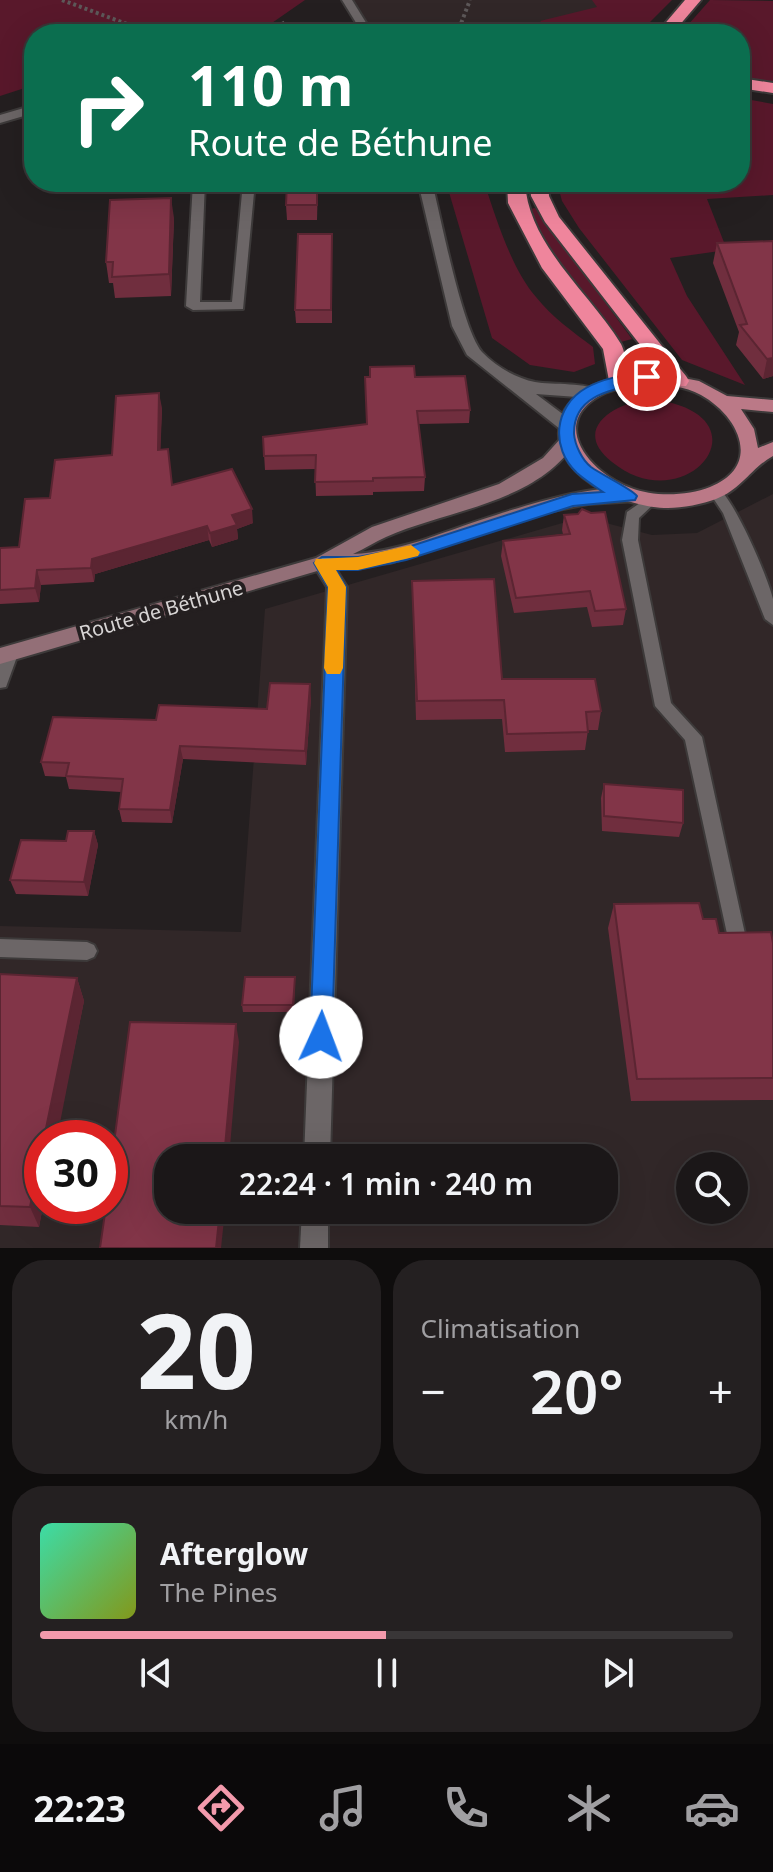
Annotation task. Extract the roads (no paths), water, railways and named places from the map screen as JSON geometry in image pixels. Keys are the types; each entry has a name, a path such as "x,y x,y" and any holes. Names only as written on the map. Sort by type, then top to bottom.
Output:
{"highway":[{"path":"673,24 693,0"},
{"path":"750,85 773,88"},
{"path":"516,192 517,203 552,268 613,348 617,381"},
{"path":"540,192 551,218 638,333 679,381"}],"main road":[{"name":"Route de Béthune","path":"5,655 322,563 379,532 506,489 549,462 566,434 573,409 591,392 617,381 647,377 679,381 704,389 725,402 748,430 751,446 748,462"},
{"name":"Route de Béthune","path":"725,402 773,406"},
{"name":"Route de Béthune","path":"566,434 581,468 594,479 629,496 650,501 696,499 716,492"},
{"path":"716,492 730,484 748,462 773,448"},
{"name":"Route de Béthune","path":"322,563 358,564 406,554 572,500 629,496"}],"street":[{"path":"0,119 24,112"},
{"path":"427,192 460,326 475,355 513,383 566,434"},
{"path":"513,383 547,390 591,392"},
{"path":"317,1144 337,587 322,563"},
{"path":"314,1248 315,1224"}],"lane":[{"path":"347,0 362,24"},
{"path":"199,192 193,306 238,306 248,192"},
{"path":"716,492 730,512 773,619"},
{"path":"650,501 632,516 630,540 660,691 663,706 693,737 738,943"},
{"path":"0,682 5,655"},
{"path":"0,948 87,951"}]}
